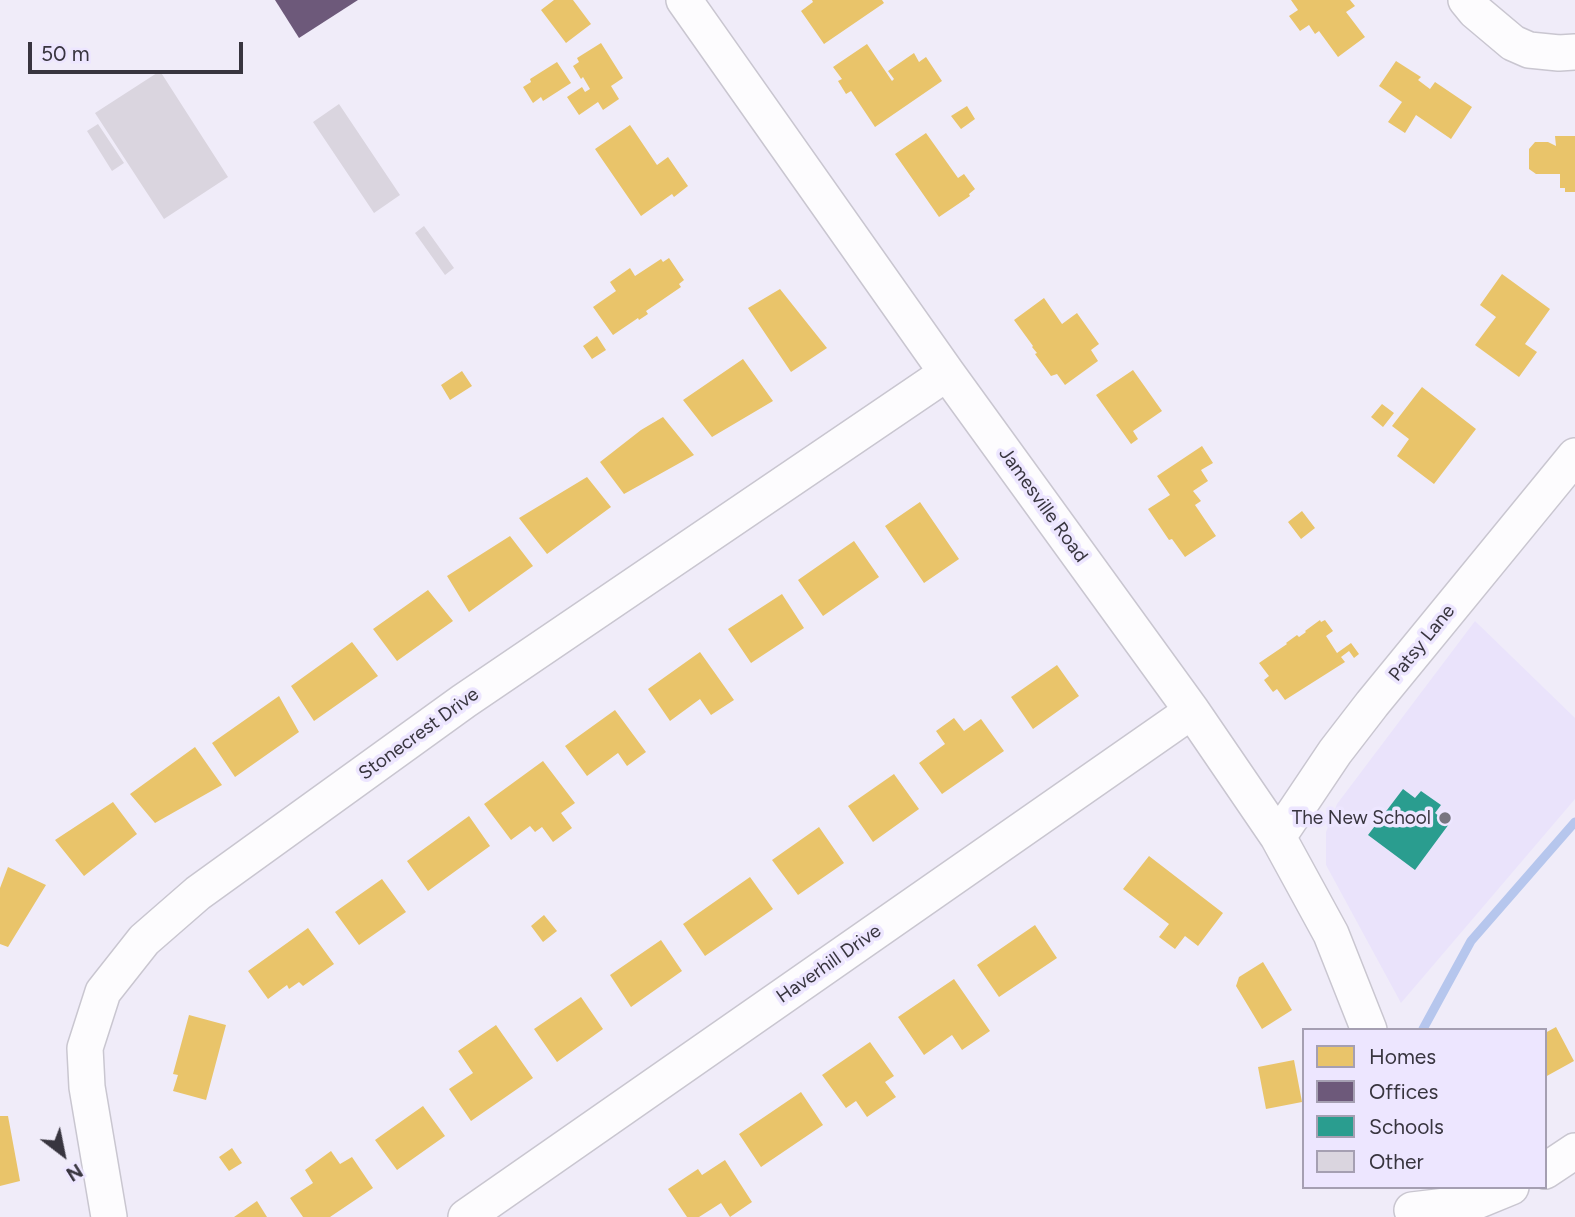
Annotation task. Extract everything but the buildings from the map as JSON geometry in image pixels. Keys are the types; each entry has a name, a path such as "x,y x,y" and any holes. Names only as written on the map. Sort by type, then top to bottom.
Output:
{"street":[{"name":"Jamesville Road","path":"684,0 947,373 1192,711 1278,837 1331,934 1368,1028"},
{"path":"1466,0 1475,12 1513,43 1529,50 1575,52"},
{"name":"Stonecrest Drive","path":"109,1217 87,1087 85,1048 103,992 144,940 198,893 464,701 947,373"},
{"name":"Patsy Lane","path":"1278,837 1335,752 1372,704 1568,471"},
{"name":"Haverhill Drive","path":"467,1217 1192,711"},
{"path":"1547,1170 1575,1151"},
{"path":"1411,1205 1472,1203 1506,1189"}],"shaded area":[{"name":"The New School","path":"1475,621 1575,718 1575,799 1401,1003 1326,865 1326,832 1337,804"}],"waterway":[{"path":"1424,1028 1471,941 1575,822"}],"place":[{"name":"The New School","path":"1445,818"}]}
